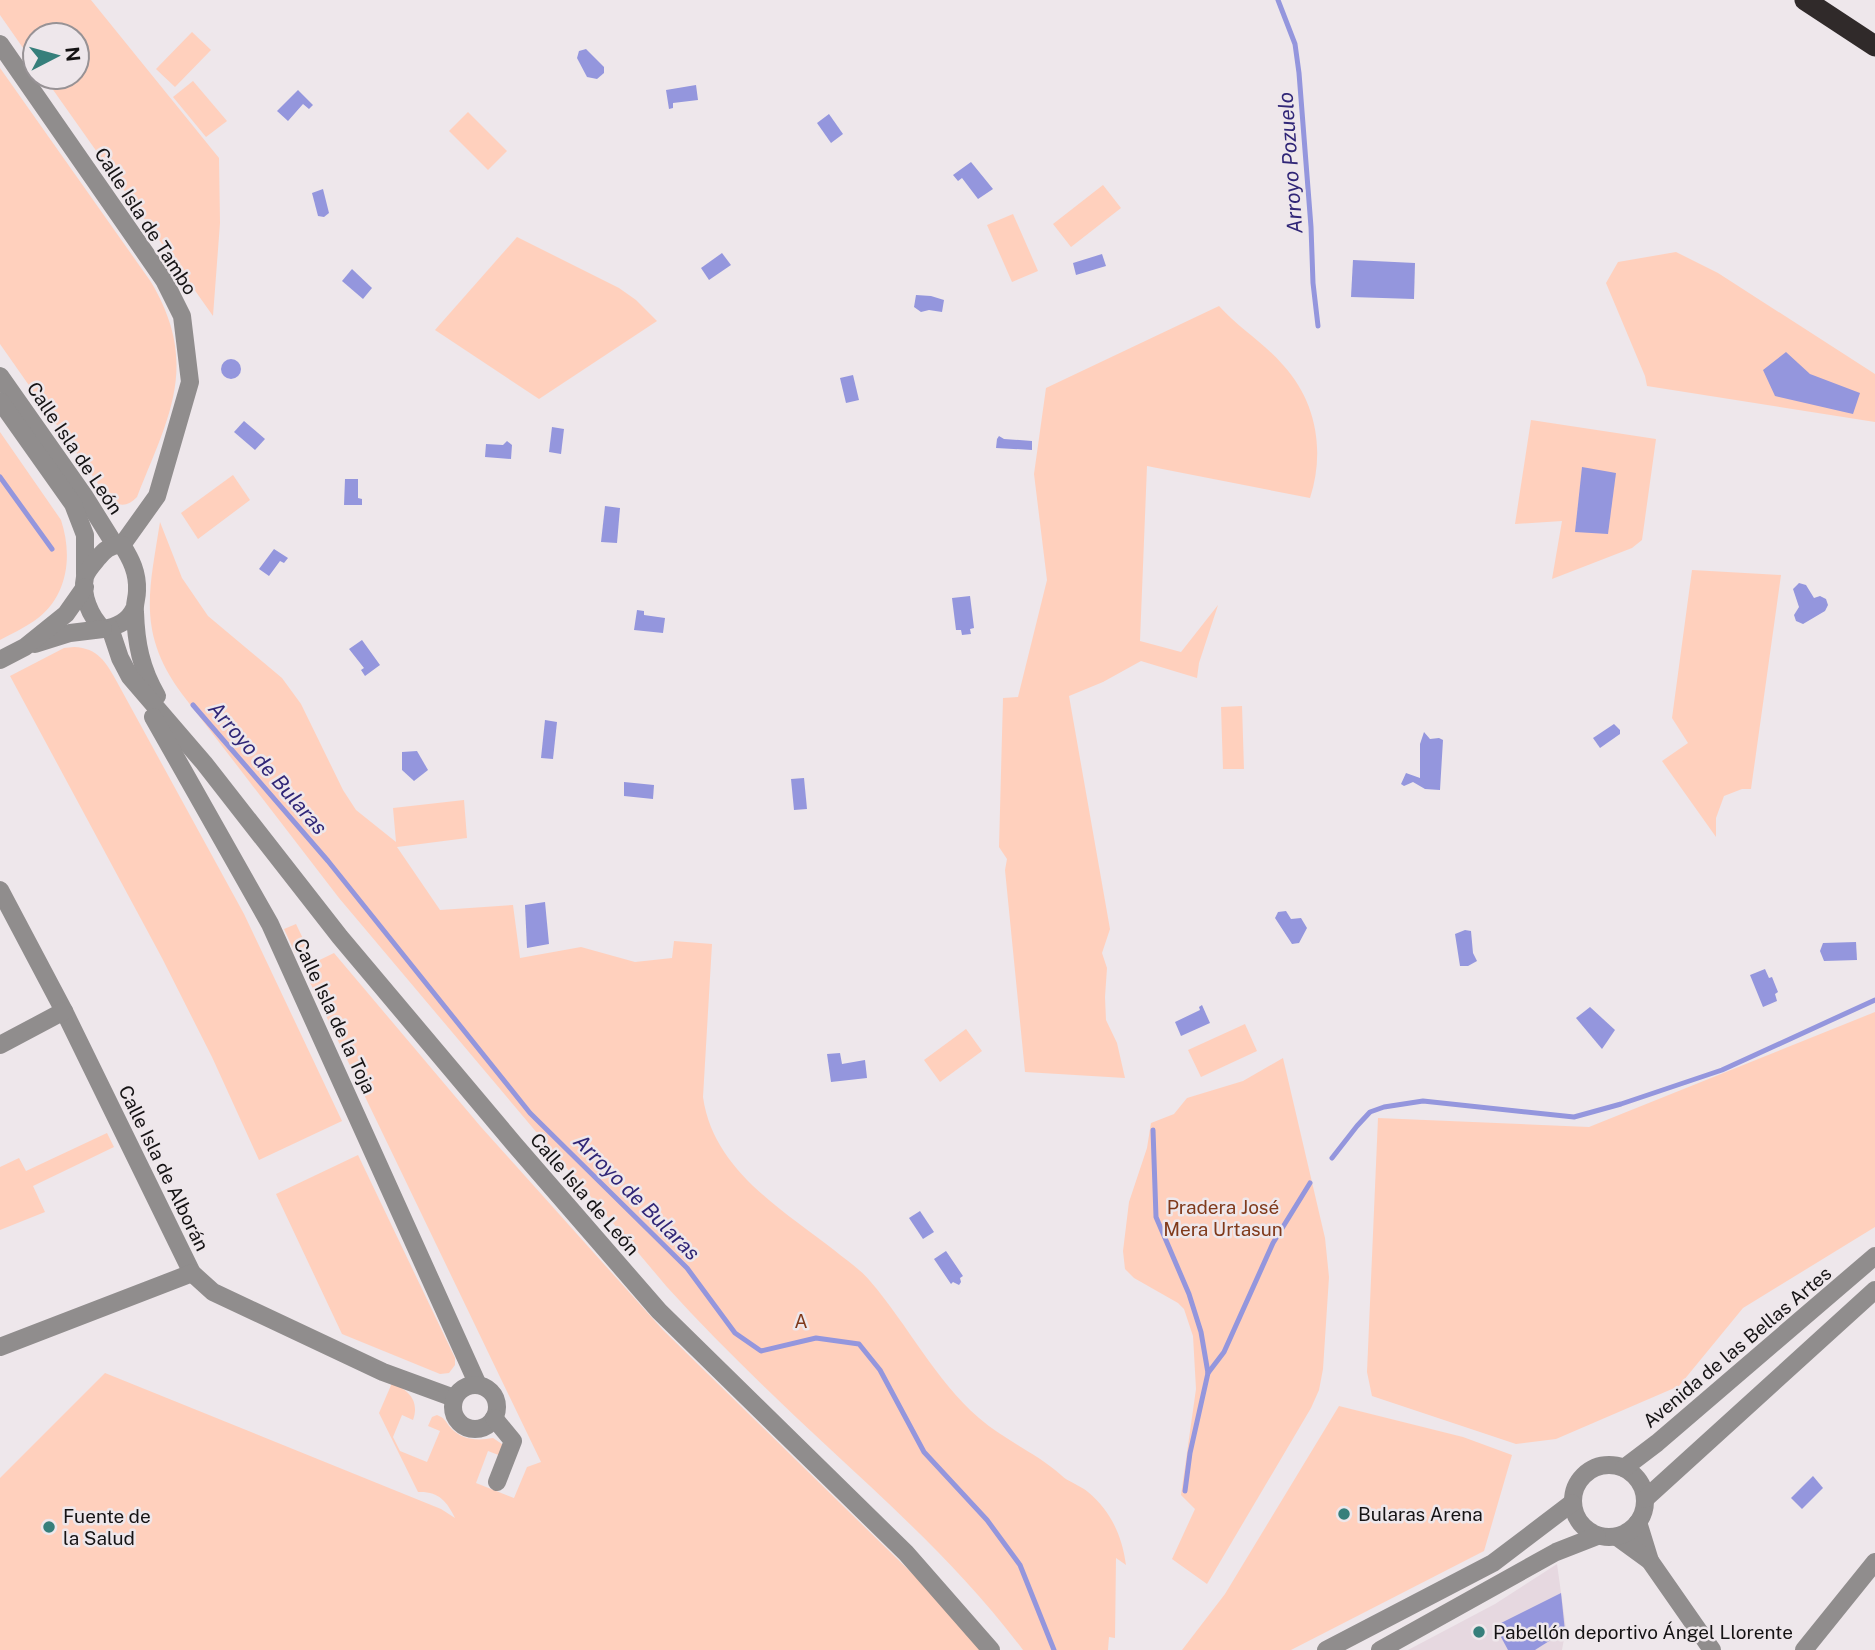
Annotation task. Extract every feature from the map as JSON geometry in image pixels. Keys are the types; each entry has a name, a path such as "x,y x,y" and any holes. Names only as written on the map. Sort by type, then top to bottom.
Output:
{"highway":[{"path":"1805,0 1875,46"}],"street":[{"name":"Calle Isla de Tambo","path":"0,44 164,280 182,316 190,382 157,496 118,545"},
{"name":"Calle Isla de León","path":"0,376 100,522 131,558 136,575 134,609 138,650 145,676 182,736"},
{"name":"Calle Isla de León","path":"0,401 73,505 85,535 86,597 93,619 106,628 130,677 182,736 340,937 659,1311 906,1553 991,1650"},
{"path":"100,522 123,525 141,519"},
{"name":"Calle Isla de León","path":"85,580 103,552 118,545"},
{"path":"0,660 25,646 65,614 85,580"},
{"path":"25,646 70,633 106,628 130,618 134,609"},
{"name":"Calle Isla de la Toja","path":"130,677 270,924 478,1385"},
{"name":"Calle Isla de Alborán","path":"0,890 64,1011 192,1273 213,1292 383,1372 454,1398"},
{"path":"0,1045 64,1011"},
{"name":"Avenida de las Bellas Artes","path":"1624,1468 1657,1443 1875,1256"},
{"path":"0,1347 192,1273"},
{"path":"1645,1499 1875,1290"},
{"path":"478,1385 491,1391 495,1397 496,1412 494,1418 475,1429 461,1424 453,1412 454,1398 464,1387 478,1385"},
{"path":"494,1418 513,1441 497,1482"},
{"path":"1380,1650 1556,1552 1597,1536 1617,1537 1629,1531 1644,1511 1645,1499 1639,1480 1624,1468 1606,1464 1588,1470 1576,1484 1572,1503 1579,1523 1597,1536"},
{"path":"1326,1650 1493,1563 1572,1503"},
{"path":"1638,1522 1650,1561 1712,1650"},
{"path":"1617,1537 1650,1561"},
{"path":"1804,1650 1875,1562"}],"shaded area":[{"path":"1557,1564 1566,1628 1562,1650 1408,1650 1495,1604"}],"green space":[{"path":"0,0 91,0 219,158 220,223 213,316 54,91 91,91 91,21 21,21 21,45 0,15"},
{"path":"192,32 211,50 175,87 156,69"},
{"path":"0,68 151,282 166,312 174,339 177,365 168,415 137,497 127,504 115,503 108,498 0,344"},
{"path":"193,81 227,121 206,137 173,97"},
{"path":"468,112 507,151 488,170 449,131"},
{"path":"1103,185 1121,208 1071,247 1053,224"},
{"path":"1013,214 1038,271 1012,282 987,225"},
{"path":"517,237 619,288 657,321 539,399 435,330"},
{"path":"1676,252 1718,273 1875,374 1875,422 1647,386 1606,283 1618,262"},
{"path":"1219,306 1276,357 1295,379 1304,395 1315,428 1315,481 1310,498 1147,466 1140,641 1181,652 1218,605 1199,663 1197,678 1141,661 1103,682 1069,696 1110,929 1102,953 1107,968 1106,1020 1117,1043 1125,1078 1025,1072 1005,870 1007,859 999,847 1003,698 1018,697 1047,580 1034,474 1046,388"},
{"path":"1531,420 1656,439 1642,540 1632,548 1552,579 1562,521 1515,524"},
{"path":"0,432 61,520 67,562 61,588 45,612 30,624 0,640"},
{"path":"233,475 250,500 198,539 181,513"},
{"name":"A","path":"160,522 182,578 208,616 282,678 301,704 343,790 356,810 396,842 393,808 464,800 467,838 397,847 440,910 513,905 520,958 581,947 635,962 672,958 674,941 712,944 703,1097 709,1123 720,1146 752,1185 772,1203 866,1277 963,1403 999,1433 1085,1490 1103,1507 1122,1544 1126,1565 1116,1558 1115,1638 1109,1637 1108,1650 1023,1650 978,1595 930,1544 746,1369 667,1287 339,898 182,694 158,651 152,631 150,591"},
{"path":"1692,570 1781,575 1751,789 1742,789 1724,796 1716,818 1716,837 1662,761 1688,743 1672,718"},
{"path":"74,647 95,653 113,675 244,914 342,1121 259,1160 212,1057 162,958 10,676 64,648"},
{"path":"1242,706 1244,769 1223,769 1221,707"},
{"path":"296,924 307,947 295,953 284,929"},
{"path":"334,953 481,1127 663,1330 927,1588 980,1650 0,1650 0,1478 105,1373 441,1509 455,1518 441,1498 431,1493 418,1492 379,1413 392,1383 408,1393 415,1407 413,1420 402,1415 393,1437 400,1451 427,1462 440,1431 428,1426 432,1417 437,1415 464,1437 493,1438 502,1444 501,1456 488,1451 476,1483 514,1498 527,1467 541,1462 303,968"},
{"path":"1875,1012 1875,1227 1743,1308 1679,1386 1556,1439 1516,1444 1372,1396 1367,1372 1378,1118 1589,1127"},
{"path":"1245,1024 1257,1051 1201,1077 1188,1050"},
{"path":"966,1029 982,1051 940,1082 924,1060"},
{"name":"Pradera José Mera Urtasun","path":"1283,1058 1325,1238 1329,1277 1323,1369 1319,1390 1311,1408 1207,1584 1172,1559 1195,1509 1181,1495 1196,1389 1193,1336 1184,1309 1178,1303 1134,1278 1125,1269 1123,1251 1129,1202 1147,1148 1151,1123 1174,1114 1187,1098 1243,1081"},
{"path":"107,1133 114,1147 33,1186 45,1212 0,1230 0,1167 19,1158 26,1171"},
{"path":"358,1155 455,1358 455,1365 449,1373 440,1374 342,1334 276,1194"},
{"path":"1339,1406 1463,1437 1512,1455 1484,1551 1291,1650 1182,1650 1225,1594"}],"water":[{"path":"586,49 604,67 604,73 597,79 587,77 577,58 579,51"},
{"path":"696,85 698,100 673,103 673,108 669,109 666,90"},
{"path":"298,90 313,105 309,109 303,104 288,121 277,111"},
{"path":"829,114 843,134 831,143 817,123"},
{"path":"971,162 993,189 978,199 962,178 958,181 953,175"},
{"path":"323,189 329,213 324,217 318,216 312,193"},
{"path":"722,253 731,265 709,280 701,268"},
{"path":"1102,254 1106,266 1076,275 1073,263"},
{"path":"1353,260 1415,263 1414,299 1351,297"},
{"path":"352,269 372,288 363,299 342,281"},
{"path":"916,295 944,300 942,312 921,312 914,307"},
{"path":"1786,352 1810,374 1860,393 1853,414 1775,396 1763,370"},
{"path":"227,359 235,359 241,369 235,379 227,379 221,373 221,365"},
{"path":"853,375 859,400 846,403 840,378"},
{"path":"244,421 265,439 255,450 234,432"},
{"path":"552,427 564,429 561,454 549,452"},
{"path":"999,436 1004,439 1032,441 1032,450 996,448"},
{"path":"507,441 512,445 511,459 485,457 486,444 503,445"},
{"path":"1582,467 1616,473 1608,534 1575,532"},
{"path":"345,479 358,479 358,498 362,499 362,505 344,505"},
{"path":"605,506 620,508 617,543 601,542"},
{"path":"274,549 288,558 284,563 280,561 269,576 259,569"},
{"path":"1799,583 1806,585 1814,598 1820,596 1826,599 1828,605 1825,611 1803,624 1796,621 1794,615 1799,607 1793,589"},
{"path":"970,596 974,628 970,629 971,634 962,635 961,630 956,630 952,598"},
{"path":"637,610 644,611 644,615 665,618 663,633 634,630"},
{"path":"362,640 380,665 365,676 361,670 364,668 349,649"},
{"path":"545,720 557,722 553,759 541,758"},
{"path":"1614,724 1620,734 1600,748 1593,738"},
{"path":"1424,732 1430,739 1443,740 1440,790 1425,789 1413,782 1404,786 1401,784 1406,773 1420,778 1420,744"},
{"path":"417,751 428,770 414,781 402,770 402,752"},
{"path":"804,778 807,809 794,810 791,779"},
{"path":"624,782 654,785 653,799 624,796"},
{"path":"545,902 549,944 527,948 525,905"},
{"path":"1286,911 1291,919 1301,918 1307,928 1299,943 1292,944 1275,918 1278,912"},
{"path":"1471,931 1473,953 1477,961 1468,966 1460,966 1455,934"},
{"path":"1856,942 1857,960 1824,961 1820,951 1823,943"},
{"path":"1765,969 1769,978 1772,977 1778,992 1775,994 1777,1001 1763,1007 1750,975"},
{"path":"1202,1005 1210,1023 1181,1036 1175,1022 1200,1010"},
{"path":"1590,1007 1615,1030 1602,1049 1576,1018"},
{"path":"840,1053 842,1064 865,1060 867,1078 831,1082 827,1054"},
{"path":"920,1211 934,1232 923,1239 909,1218"},
{"path":"946,1251 963,1276 959,1285 953,1282 951,1284 934,1259"},
{"path":"1813,1476 1823,1488 1802,1509 1791,1498"},
{"path":"1561,1593 1565,1631 1535,1650 1508,1650 1495,1626"}],"waterway":[{"name":"Arroyo Pozuelo","path":"1278,0 1295,44 1299,73 1318,326"},
{"name":"Arroyo de Bularas","path":"0,477 52,549"},
{"name":"Arroyo de Bularas","path":"193,705 328,861 530,1113 687,1268 735,1333 761,1351 816,1338 859,1344 880,1370 924,1452 987,1520 1020,1565 1054,1650"},
{"path":"1332,1158 1370,1112 1384,1107 1423,1101 1574,1117 1722,1070 1875,1000"},
{"path":"1153,1130 1156,1217 1189,1294 1201,1332 1208,1373 1190,1453 1185,1491"},
{"path":"1208,1373 1224,1352 1273,1243 1310,1183"}],"place":[{"name":"Bularas Arena","path":"1344,1514"},
{"name":"Fuente de la Salud","path":"49,1527"},
{"name":"Pabellón deportivo Ángel Llorente","path":"1479,1632"}]}
